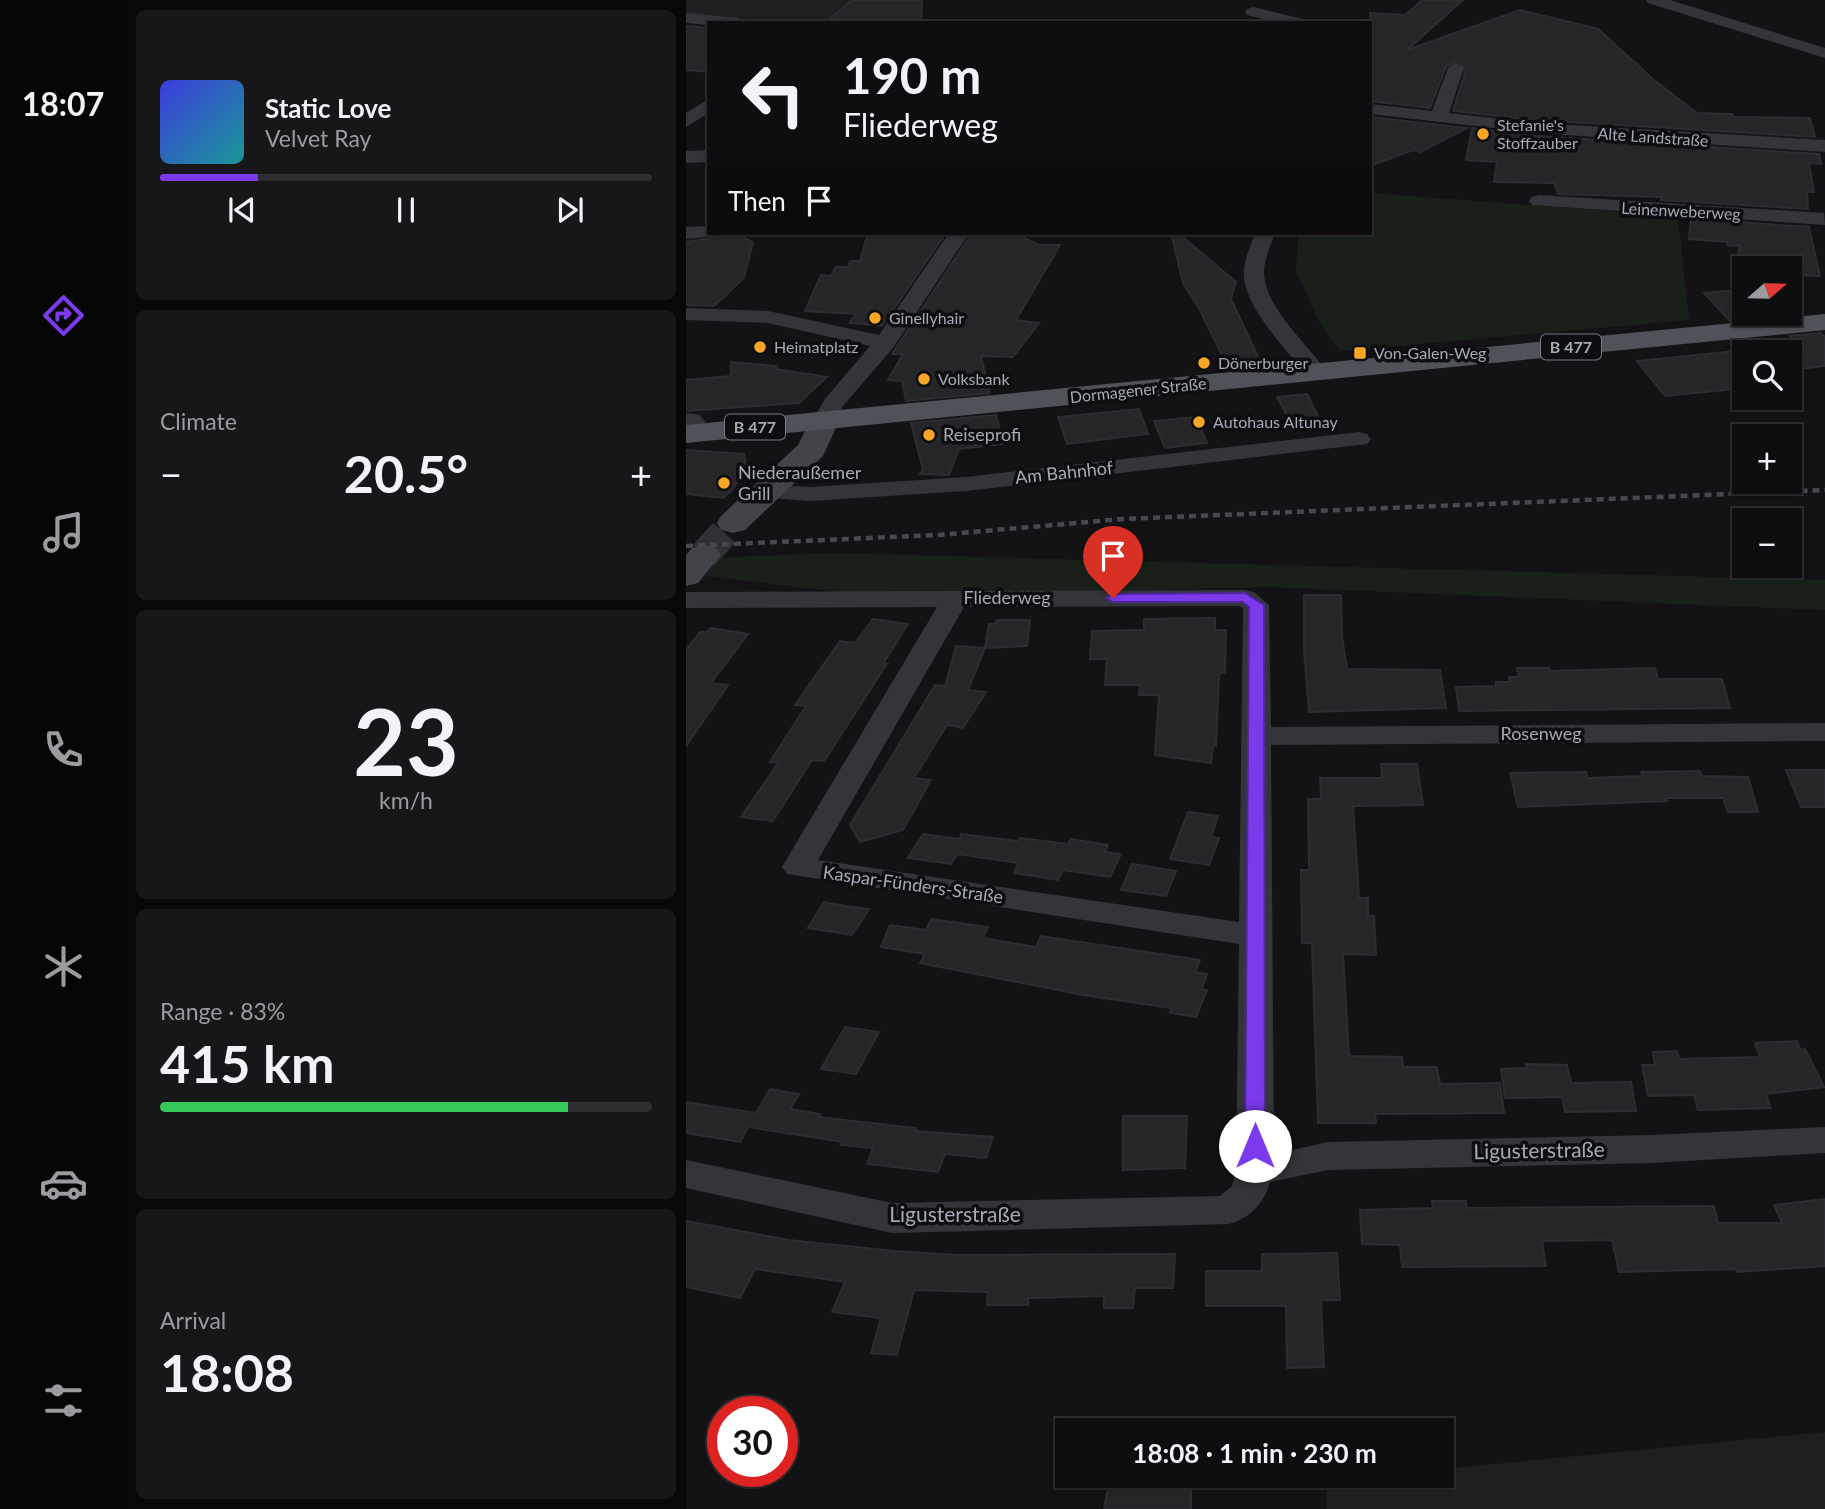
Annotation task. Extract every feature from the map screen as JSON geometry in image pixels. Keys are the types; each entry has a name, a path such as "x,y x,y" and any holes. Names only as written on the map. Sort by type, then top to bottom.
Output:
{"main road":[{"name":"Dormagener Straße","path":"691,429 824,421 1825,322"},
{"path":"733,523 812,449 824,421"}],"street":[{"path":"1654,0 1825,53"},
{"path":"1249,11 1292,21"},
{"path":"686,18 717,21"},
{"path":"1803,46 1825,40"},
{"path":"1439,117 1456,68"},
{"path":"686,97 707,105"},
{"path":"686,122 707,105"},
{"name":"Alte Landstraße","path":"1372,109 1644,137 1825,146"},
{"path":"686,157 707,156"},
{"name":"Leinenweberweg","path":"1539,201 1825,215"},
{"path":"686,233 707,232"},
{"path":"824,421 833,404 885,343 958,235"},
{"path":"1264,235 1255,264 1257,287 1269,310 1316,372"},
{"path":"686,314 768,317 885,343"},
{"name":"Am Bahnhof","path":"768,492 810,494 966,484 1359,439"},
{"name":"Kaspar-Fünders-Straße","path":"956,598 797,867 1254,935"},
{"name":"Fliederweg","path":"686,600 1245,598 1256,605 1258,736 1254,935 1255,1172 1248,1194 1229,1210"},
{"name":"Rosenweg","path":"1258,736 1825,732"},
{"name":"Ligusterstraße","path":"1255,1172 1328,1156 1652,1149 1825,1140"},
{"name":"Ligusterstraße","path":"686,1174 892,1218 1229,1210"}],"shaded area":[{"path":"686,0 919,0 820,21 686,15"},
{"path":"1372,193 1678,216 1689,320 1340,351 1320,324 1296,271 1298,235 1372,235"},
{"path":"832,553 1825,580 1825,610 1268,587 969,594 840,592 686,574 686,559"},
{"path":"1825,1432 1825,1509 1326,1509 1327,1488 1454,1488 1454,1468"}],"building":[{"path":"852,0 922,0 921,21 827,21"},
{"path":"1422,0 1463,0 1407,50 1520,10 1598,29 1654,80 1697,113 1732,114 1734,117 1810,118 1815,137 1536,120 1453,111 1466,69 1457,61 1446,67 1430,108 1372,101 1370,13 1405,15"},
{"path":"686,26 707,28 707,72 686,70"},
{"path":"1372,117 1467,128 1420,152 1413,150 1372,165"},
{"path":"1472,128 1536,136 1819,154 1821,164 1809,163 1814,192 1807,192 1808,209 1661,200 1662,197 1558,194 1554,183 1494,182 1497,162 1466,160"},
{"path":"1691,219 1809,227 1820,276 1802,275 1802,256 1738,256 1739,246 1727,245 1727,242 1689,239"},
{"path":"738,235 753,242 744,278 714,306 686,305 686,242"},
{"path":"867,235 945,235 882,326 849,323 856,314 805,311 821,275 831,276 836,267 848,267 850,261 860,261"},
{"path":"971,235 1018,235 1039,245 1060,245 1016,320 1039,323 1013,357 981,356 990,393 906,401 902,381 888,380 903,354 892,354"},
{"path":"1171,235 1180,235 1236,282 1231,299 1259,359 1225,362 1199,308 1183,283"},
{"path":"1732,290 1732,321 1730,321 1704,293"},
{"path":"1821,333 1825,337 1825,366 1802,369 1802,340 1790,340 1790,336"},
{"path":"1732,351 1732,389 1665,396 1637,361"},
{"path":"731,362 777,366 775,369 827,377 799,403 686,411 686,380 731,376"},
{"path":"1307,394 1320,420 1291,423 1277,397"},
{"path":"1139,409 1148,434 1067,444 1058,417"},
{"path":"996,415 1004,444 959,449 949,475 920,474 923,470 911,423"},
{"path":"1196,417 1207,443 1165,448 1154,421"},
{"path":"686,450 744,454 747,469 723,498 686,494"},
{"path":"1304,595 1341,595 1342,637 1347,669 1440,670 1446,708 1309,712 1304,650"},
{"path":"1215,618 1215,630 1226,630 1225,672 1219,674 1216,746 1213,746 1211,763 1155,755 1159,695 1139,695 1140,685 1105,685 1107,659 1090,659 1092,631 1144,630 1144,619"},
{"path":"873,619 908,624 883,664 887,664 824,761 812,760 773,821 741,817 778,763 770,762 806,706 795,705 840,641 855,643"},
{"path":"997,620 1030,620 1027,646 985,648 989,624 995,624"},
{"path":"710,628 748,634 711,683 728,685 686,746 686,650 700,632 707,632"},
{"path":"956,646 985,648 968,690 986,692 963,728 947,725 914,778 931,780 903,830 860,842 850,825 935,685 945,686"},
{"path":"1517,668 1549,668 1550,671 1655,668 1658,679 1722,679 1730,708 1459,711 1456,687 1496,686 1496,682 1510,682 1509,677 1519,677"},
{"path":"1381,764 1417,764 1423,805 1353,806 1359,898 1368,898 1368,916 1374,916 1376,955 1343,954 1349,1056 1402,1057 1403,1067 1437,1067 1440,1084 1500,1083 1504,1113 1375,1114 1376,1123 1318,1123 1312,943 1302,943 1301,870 1309,870 1308,799 1321,799 1320,778 1382,778"},
{"path":"1786,770 1825,770 1825,807 1801,807"},
{"path":"1700,771 1702,776 1748,777 1758,812 1728,812 1723,798 1666,798 1667,801 1518,807 1510,773 1586,772 1587,778 1643,776 1641,772"},
{"path":"1188,812 1218,816 1211,837 1219,838 1209,865 1170,859"},
{"path":"923,834 960,839 961,834 1018,841 1020,838 1068,844 1071,839 1108,845 1105,852 1121,854 1110,877 1063,870 1058,880 1014,873 1018,863 958,854 951,864 908,858"},
{"path":"1132,864 1176,871 1166,896 1121,890"},
{"path":"824,902 869,909 852,935 808,928"},
{"path":"931,919 988,927 983,938 1036,947 1041,936 1200,960 1195,972 1207,974 1202,989 1207,990 1196,1017 1170,1013 1171,1008 1083,995 920,963 925,954 881,947 890,925 926,930"},
{"path":"845,1027 879,1032 856,1074 821,1069"},
{"path":"1797,1041 1800,1050 1805,1049 1824,1087 1766,1094 1771,1108 1698,1110 1694,1095 1648,1096 1642,1065 1655,1065 1653,1052 1677,1051 1679,1059 1760,1057 1755,1043"},
{"path":"1526,1064 1567,1065 1571,1083 1631,1082 1636,1111 1565,1112 1562,1097 1505,1098 1501,1069 1527,1068"},
{"path":"770,1089 799,1094 790,1109 820,1114 818,1117 916,1128 915,1131 993,1137 986,1158 945,1154 938,1172 867,1164 873,1148 841,1145 843,1142 748,1127 740,1142 686,1133 686,1102 756,1113"},
{"path":"1123,1116 1187,1116 1185,1168 1123,1170"},
{"path":"1825,1199 1825,1266 1737,1272 1736,1269 1619,1272 1612,1240 1542,1241 1546,1266 1402,1267 1400,1245 1362,1244 1360,1210 1433,1208 1432,1201 1466,1201 1466,1208 1714,1206 1718,1223 1782,1223 1774,1205"},
{"path":"686,1221 789,1240 894,1251 955,1255 1175,1254 1173,1288 1135,1288 1133,1308 1104,1308 1104,1296 1028,1298 1028,1305 987,1305 988,1292 914,1290 897,1355 871,1353 881,1318 832,1312 845,1282 755,1269 740,1298 686,1287"},
{"path":"1337,1253 1340,1300 1321,1300 1324,1367 1287,1368 1286,1306 1206,1306 1206,1271 1262,1271 1262,1254"},
{"path":"1108,1488 1191,1490 1191,1509 1104,1509"}],"tunnel":[{"path":"704,555 733,523"}],"railway":[{"path":"686,546 938,535 1123,519 1825,490"}],"place":[{"name":"Stefanie's Stoffzauber","path":"1483,134"},
{"name":"Ginellyhair","path":"875,318"},
{"name":"Heimatplatz","path":"760,347"},
{"name":"Von-Galen-Weg","path":"1360,353"},
{"name":"Dönerburger","path":"1204,363"},
{"name":"Volksbank","path":"924,379"},
{"name":"Autohaus Altunay","path":"1199,422"},
{"name":"Reiseprofi","path":"929,435"},
{"name":"Niederaußemer Grill","path":"724,483"}],"route":[{"path":"1113,598 1245,598 1256,605 1258,736 1254,935 1255,1146"}]}
